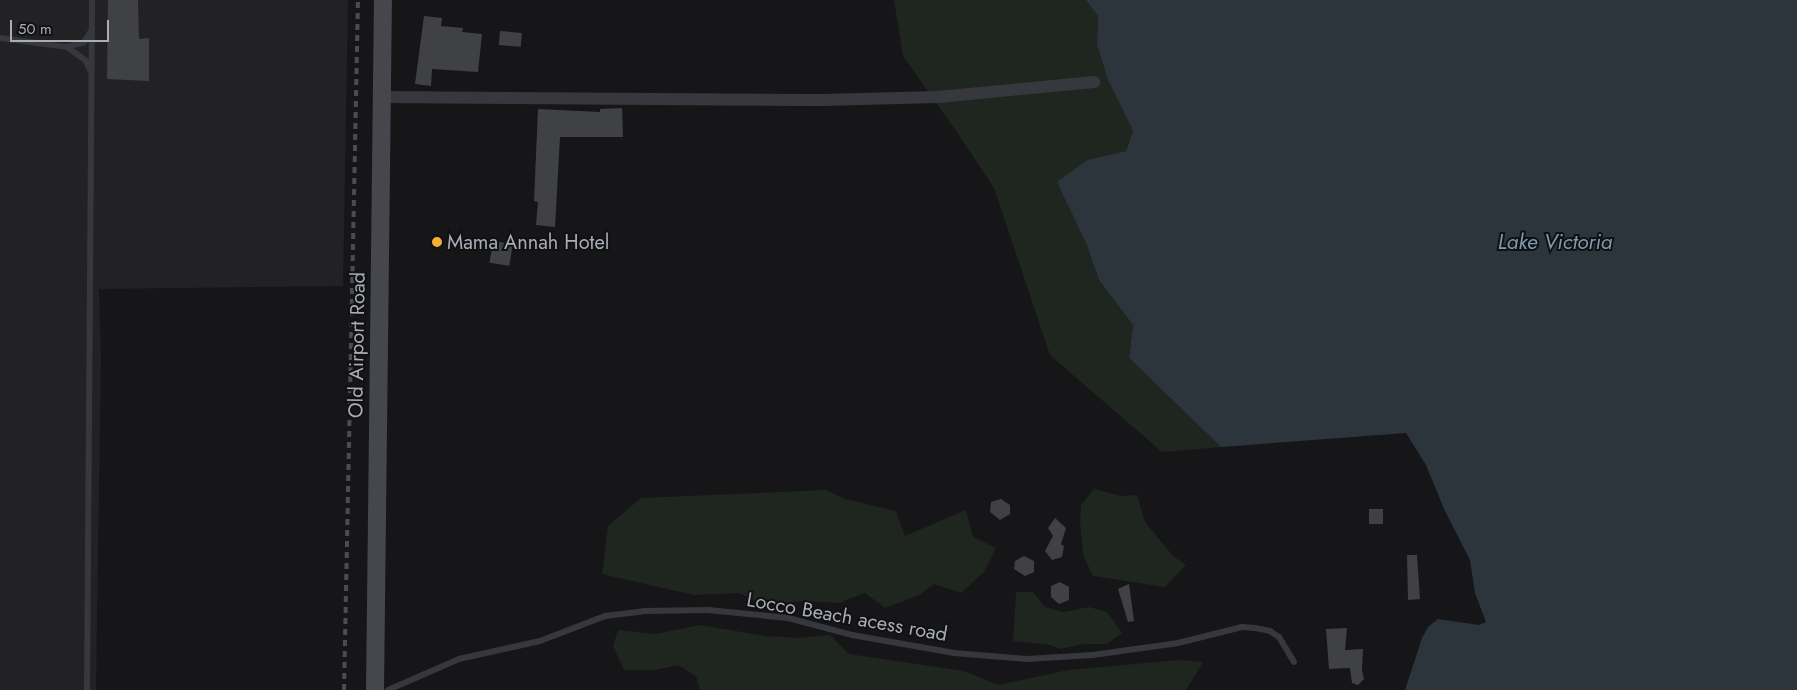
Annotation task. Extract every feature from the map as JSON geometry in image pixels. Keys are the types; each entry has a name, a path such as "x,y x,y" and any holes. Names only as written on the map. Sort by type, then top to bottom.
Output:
{"main road":[{"name":"Old Airport Road","path":"375,690 383,0"}],"street":[{"path":"382,97 822,100 938,97 1094,82"}],"lane":[{"path":"87,690 92,0"},
{"path":"0,38 67,47 84,42 92,29"},
{"path":"67,47 86,61 92,73"},
{"name":"Locco Beach acess road","path":"388,690 459,659 540,642 604,616 644,611 708,610 788,618 852,635 954,653 1027,660 1093,655 1178,643 1242,628 1255,628 1270,631 1280,637 1294,662"}],"shaded area":[{"path":"0,0 348,0 343,286 99,289 101,356 96,690 0,690"},
{"path":"894,0 1086,0 1098,16 1097,45 1108,80 1133,131 1126,151 1087,160 1058,182 1086,243 1099,280 1133,325 1129,358 1221,447 1162,452 1050,355 994,188 903,56"},
{"path":"1094,489 1121,496 1137,495 1145,522 1173,556 1186,565 1165,587 1093,576 1083,555 1080,522 1081,505"},
{"path":"826,490 845,499 896,511 905,536 966,510 973,537 996,548 984,572 961,593 934,584 919,595 885,608 865,593 839,603 802,601 765,605 739,593 694,595 602,574 608,526 641,498"},
{"path":"1016,592 1033,592 1045,607 1063,612 1089,607 1107,612 1122,633 1107,644 1084,644 1060,649 1050,645 1013,641"},
{"path":"700,625 765,636 799,638 830,635 849,654 964,671 998,685 1068,670 1179,660 1203,662 1186,690 700,690 696,676 678,665 655,670 624,670 613,646 618,630 656,634"}],"water":[{"name":"Lake Victoria","path":"1086,0 1797,0 1797,690 1405,690 1422,638 1428,627 1438,619 1479,625 1486,622 1475,593 1470,560 1444,509 1426,465 1406,433 1221,447 1129,358 1133,325 1099,280 1086,243 1057,182 1087,160 1126,151 1133,131 1108,80 1097,45 1098,16"}],"building":[{"path":"108,0 138,0 139,39 149,38 149,81 107,79"},
{"path":"424,16 442,18 441,26 463,28 462,32 482,34 478,72 432,69 431,86 415,84"},
{"path":"500,31 522,33 521,47 499,45"},
{"path":"622,108 623,137 560,137 555,227 536,225 538,202 534,201 538,109 600,112 600,109"},
{"path":"493,241 513,244 509,266 490,263"},
{"path":"1001,499 1010,505 1010,514 1000,520 990,512 991,502"},
{"path":"1369,509 1383,509 1383,524 1369,524"},
{"path":"1055,518 1066,528 1061,544 1064,546 1062,557 1052,560 1045,551 1053,536 1048,528"},
{"path":"1407,555 1417,555 1420,599 1408,600"},
{"path":"1024,556 1034,561 1034,572 1025,576 1014,569 1015,561"},
{"path":"1060,582 1069,587 1069,600 1059,604 1051,597 1051,586"},
{"path":"1129,584 1134,621 1128,622 1118,589"},
{"path":"1347,628 1345,650 1363,649 1362,671 1364,679 1358,685 1352,683 1350,668 1329,669 1326,629"}],"railway":[{"path":"344,690 358,0"}],"place":[{"name":"Mama Annah Hotel","path":"437,242"}]}
